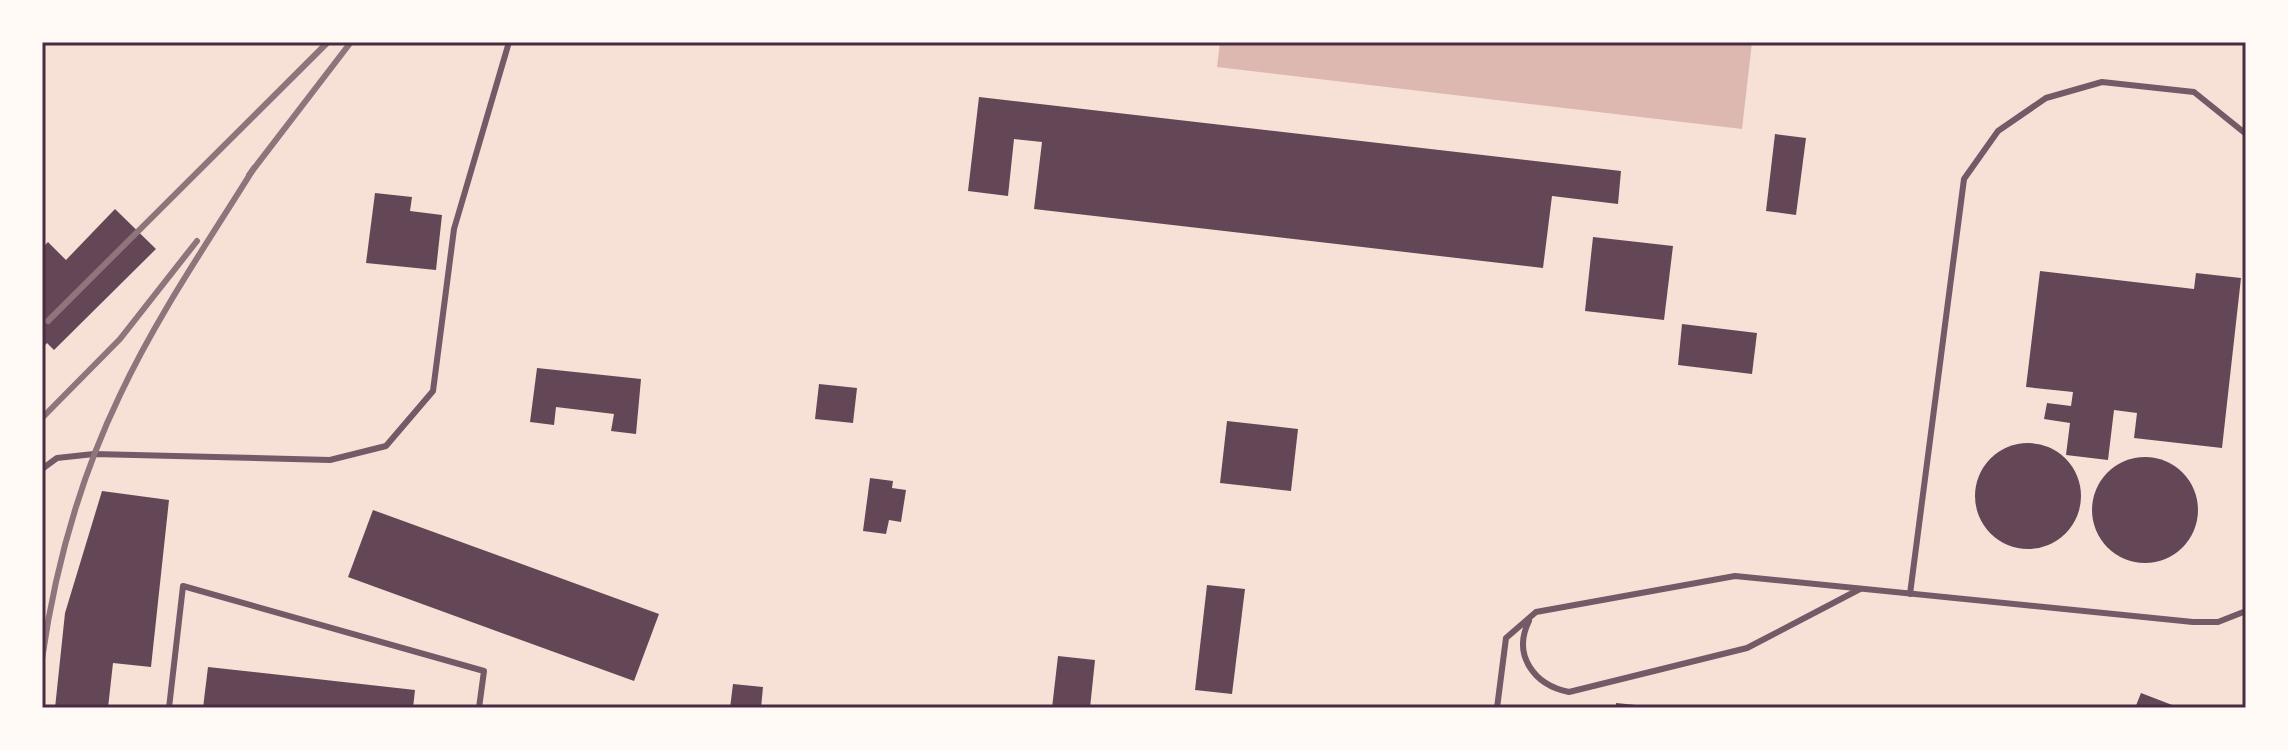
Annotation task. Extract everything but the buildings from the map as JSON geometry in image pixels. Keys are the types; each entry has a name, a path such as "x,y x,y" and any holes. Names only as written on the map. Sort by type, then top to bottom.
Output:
{"lane":[{"path":"42,469 57,458 94,454 330,460 386,446 433,391 454,229 509,42"},
{"path":"1910,594 1964,179 1998,131 2046,98 2102,82 2194,92 2246,134"},
{"path":"1497,708 1506,638 1536,612 1735,576 2193,622 2218,622 2246,611"},
{"path":"169,708 183,586 484,671 479,708"},
{"path":"1536,612 1527,625 1524,655 1540,681 1569,692 1747,648 1860,589"}],"shaded area":[{"path":"1220,42 1752,42 1742,129 1217,67"}],"railway":[{"path":"48,321 328,42"},
{"path":"249,175 351,42"},
{"path":"42,659 54,591 71,524 106,426 150,337 254,168"},
{"path":"42,418 120,339 197,241"}]}
